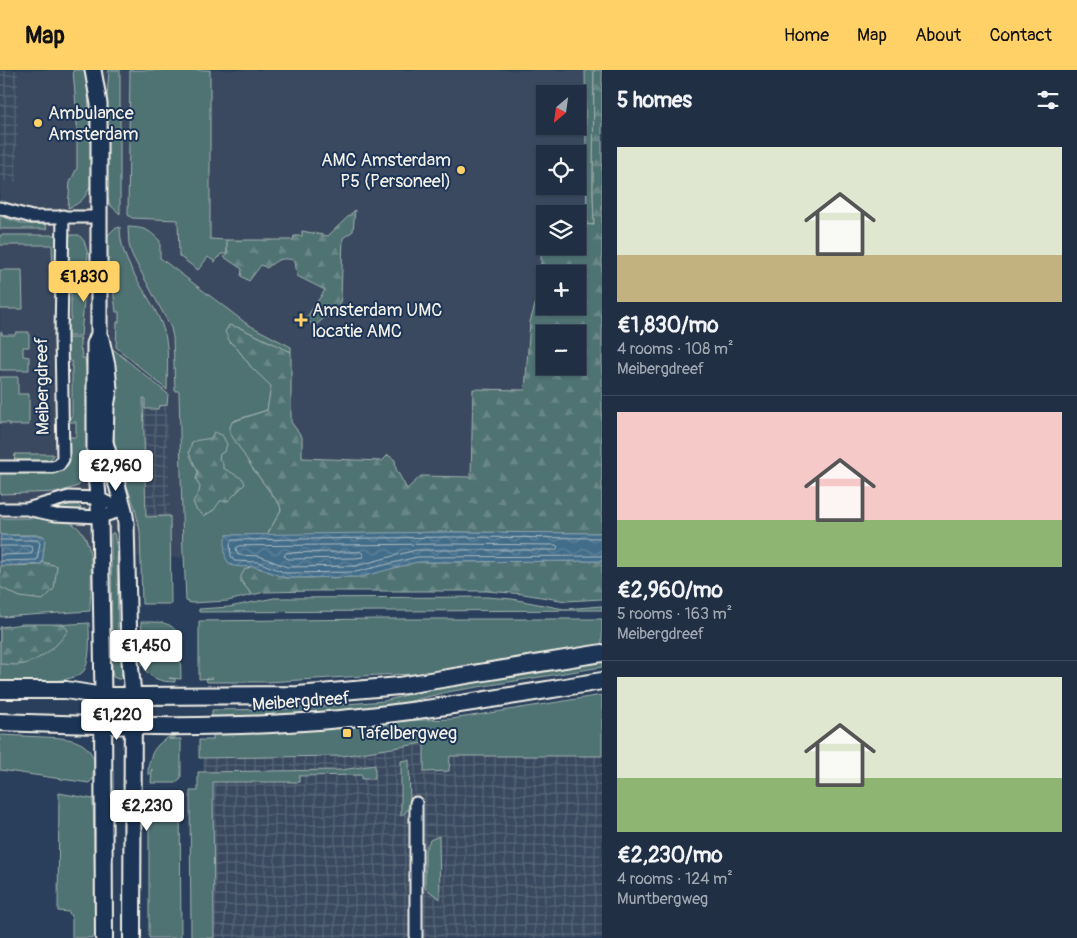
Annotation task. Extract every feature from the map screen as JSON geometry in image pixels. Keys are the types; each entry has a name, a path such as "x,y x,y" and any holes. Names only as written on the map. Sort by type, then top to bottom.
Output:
{"main road":[{"name":"Meibergdreef","path":"0,690 66,690 103,696 253,696 341,692 399,686 602,653"},
{"name":"Meibergdreef","path":"0,722 132,726 238,726 340,719 449,707 602,681"},
{"path":"103,696 104,938"},
{"path":"132,938 133,696"}],"street":[{"path":"93,70 99,104"},
{"path":"103,696 100,517 96,465 95,344 99,334 99,104 104,70"},
{"path":"0,208 32,217 98,217"},
{"name":"Meibergdreef","path":"0,467 56,466 63,459 61,337 63,216"},
{"path":"99,334 103,343 109,389 106,407 105,442 126,523 129,649 133,696"},
{"path":"27,509 69,497 98,498 124,510"},
{"path":"0,509 27,509 55,515 100,517 124,510"},
{"path":"416,804 416,938"}],"shaded area":[{"name":"Amsterdam UMC locatie AMC","path":"0,70 602,70 602,555 251,558 0,556"},
{"path":"0,70 18,70 17,182 0,181"},
{"path":"143,397 158,408 158,406 167,405 170,516 146,518"},
{"path":"602,719 602,938 206,938 203,745"}],"green space":[{"path":"73,70 87,70 92,180 89,190 84,197 78,203 68,208 70,182 77,168 77,118"},
{"path":"109,70 120,70 120,214 110,205 107,196 107,97"},
{"path":"130,70 210,70 210,239 227,240 227,254 221,254 215,262 208,257 198,270 179,256 178,220 132,218 128,215"},
{"path":"585,70 594,70 594,225 587,224"},
{"path":"594,70 602,70 602,533 451,532 267,535 281,510 280,505 253,469 230,433 230,427 232,422 267,410 271,386 252,368 230,342 225,332 229,325 240,328 291,352 291,422 302,437 302,458 382,461 388,455 395,460 396,469 407,489 421,476 471,477 473,389 525,390 530,322 536,302 536,315 586,315 586,265 541,265 541,255 586,255 586,224 594,225"},
{"path":"355,210 353,231 343,238 339,310 332,316 324,318 315,326 305,320 325,290 297,276 295,261 280,260 267,268 261,265 249,281 241,276 242,269 224,257 227,254 227,240 293,240 294,236 302,236 302,231 328,236"},
{"path":"0,216 24,224 46,224 47,229 0,229"},
{"path":"120,227 121,241 130,266 165,332 168,357 167,390 116,347 119,312 116,312 110,265 106,264 107,236 114,229"},
{"path":"128,227 146,230 152,234 160,241 160,258 247,324 291,347 291,352 240,328 230,342 252,368 272,386 267,410 233,421 253,469 280,505 281,510 267,535 227,535 226,552 228,561 236,566 253,566 245,569 241,581 252,595 228,601 191,603 186,601 179,391 175,391 173,337 171,328 132,255 129,245"},
{"path":"0,235 58,235 57,275 53,275 52,245 0,245"},
{"path":"66,235 79,235 84,241 88,254 81,336 66,336 66,324 71,319 71,294 66,289"},
{"path":"0,270 22,270 23,309 0,309"},
{"path":"0,332 2,332 2,335 15,335 16,332 29,332 29,347 23,347 23,356 29,357 29,370 0,370"},
{"path":"66,338 81,338 80,349 82,358 85,358 88,384 89,471 78,486 59,492 0,494 0,471 62,470 66,467 67,437 76,437 76,422 68,422 72,415 72,362 67,358"},
{"path":"113,349 168,394 167,405 159,406 158,409 145,409 145,398 143,398 146,517 170,516 171,604 142,604 140,531 135,508 116,457 112,416"},
{"path":"0,377 18,377 18,394 29,394 29,425 0,423"},
{"path":"214,432 222,435 227,444 225,451 220,454 219,459 223,464 223,468 243,479 245,484 228,501 220,501 214,510 204,516 196,509 193,502 200,487 196,479 198,472 189,453 192,442 211,438"},
{"path":"15,454 53,454 53,457 46,462 14,462"},
{"path":"78,505 81,508 79,511 55,510 56,506"},
{"path":"0,518 60,519 77,527 84,535 89,547 91,560 90,611 0,617 0,566 42,564 45,539 42,535 0,535"},
{"path":"112,533 114,533 117,550 118,632 124,656 124,667 120,679 113,677 112,670"},
{"path":"602,561 602,599 566,601 523,594 487,591 313,591 265,592 252,595 241,581 241,576 245,569 253,566 286,578 356,577 417,562"},
{"path":"43,562 57,566 54,589 43,600 20,597 0,587 0,566 40,565"},
{"path":"487,597 512,599 564,609 602,606 602,610 199,612 199,609 229,607 274,598"},
{"path":"602,619 602,646 422,674 268,682 207,682 206,679 213,678 199,679 199,621"},
{"path":"141,622 164,623 177,632 180,638 181,679 169,678 175,679 175,682 164,681 149,675 140,654 139,635 142,635"},
{"path":"89,623 88,658 85,669 80,674 59,680 33,682 0,681 0,628"},
{"path":"23,624 63,624 68,630 55,646 31,662 21,665 0,664 0,627"},
{"path":"602,660 602,667 447,692 395,705 315,713 212,718 212,710 285,709 384,701 426,690"},
{"path":"602,695 602,756 450,756 449,771 424,772 424,743 342,756 199,758 199,740 213,740 213,733 452,719"},
{"path":"0,735 63,738 80,743 91,754 95,762 96,774 93,773 93,779 89,783 0,770"},
{"path":"175,735 175,738 169,739 181,739 181,778 175,783 151,783 152,769 150,774 148,774 148,767 154,750 163,741"},
{"path":"409,760 410,804 406,812 401,816 401,761"},
{"path":"375,765 375,779 362,779 362,775 299,776 299,782 213,782 214,938 191,938 190,791 198,791 198,772 341,770"},
{"path":"59,793 93,799 96,938 72,938 72,919 69,912 58,911"},
{"path":"180,797 181,938 149,938 149,803 151,809 151,798"},
{"path":"439,836 440,899 425,888 425,850 430,840"}],"water":[{"path":"451,532 602,533 602,561 417,562 361,577 289,578 255,567 233,566 226,560 225,554 225,538 227,535"},
{"path":"0,535 44,536 42,564 0,566"}],"place":[{"name":"Ambulance Amsterdam","path":"38,123"},
{"name":"AMC Amsterdam P5 (Personeel)","path":"461,170"},
{"name":"Amsterdam UMC locatie AMC","path":"301,320"},
{"name":"Tafelbergweg","path":"347,733"}]}
